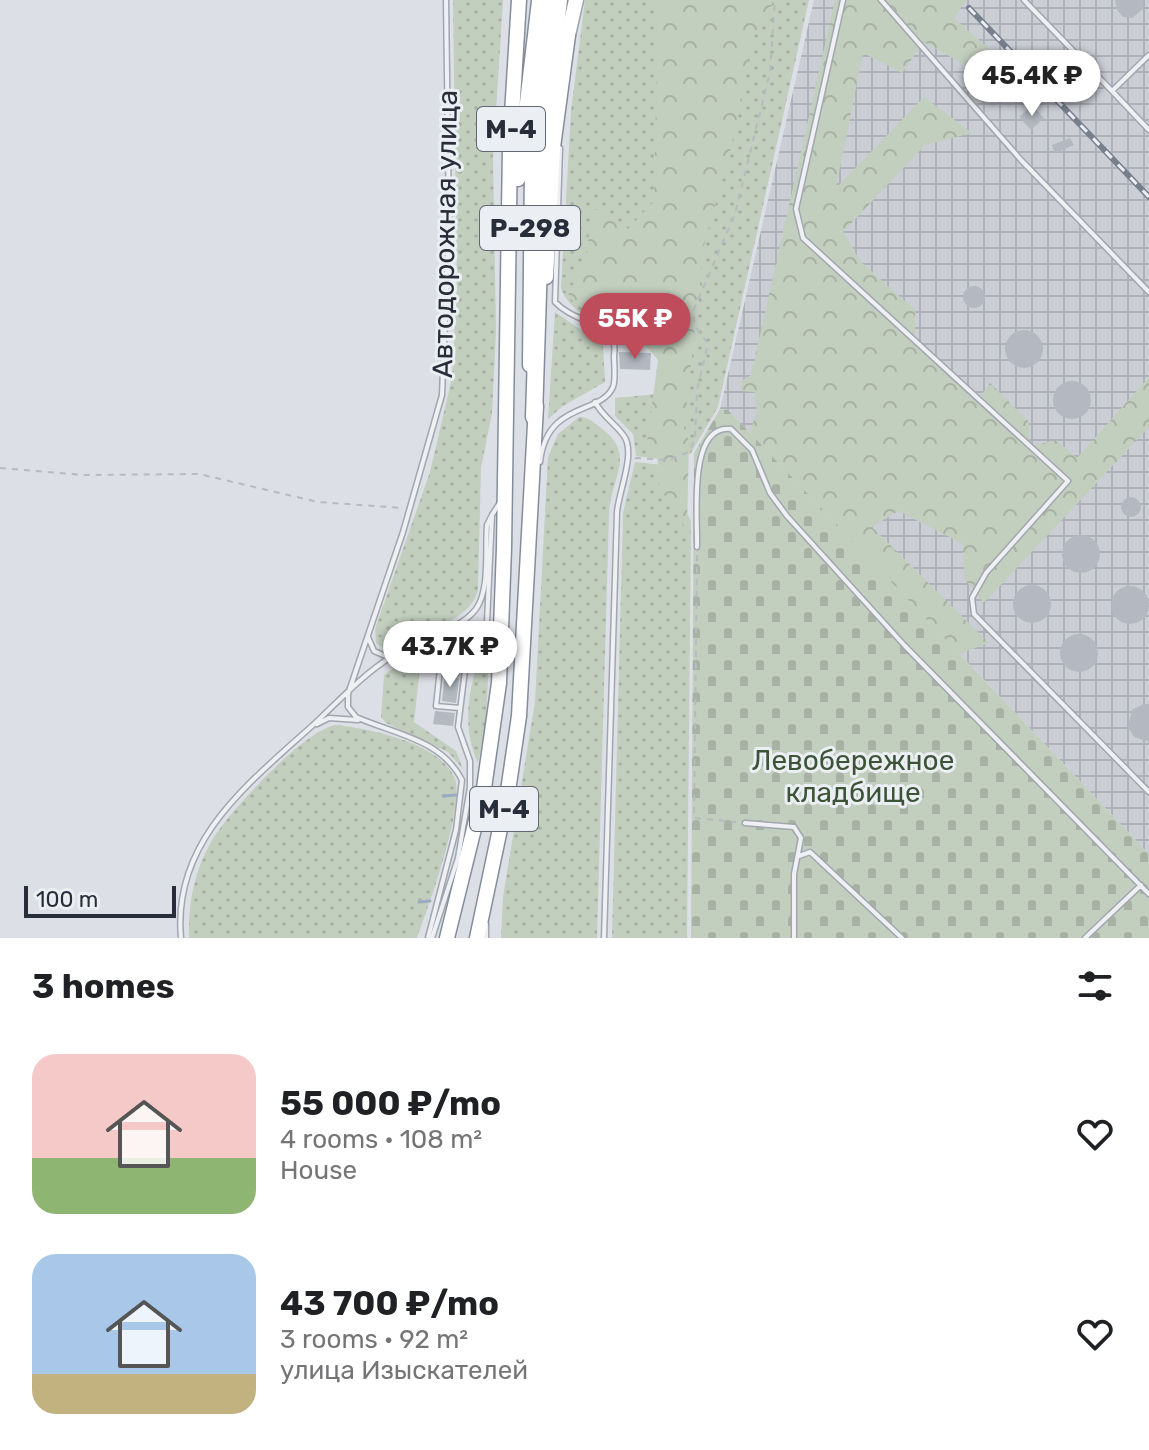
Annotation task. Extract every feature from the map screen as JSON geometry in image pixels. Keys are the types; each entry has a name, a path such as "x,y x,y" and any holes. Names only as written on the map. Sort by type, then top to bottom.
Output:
{"highway":[{"name":"М-4","path":"534,417 543,139 559,0"}],"main road":[{"name":"М-4","path":"446,938 460,894 494,729 502,621 510,147 519,0"},
{"name":"Р-298","path":"508,323 524,106 539,0"},
{"name":"Р-298","path":"534,417 528,348 531,182 548,0"},
{"path":"534,417 543,356 556,121 576,0"},
{"name":"М-4","path":"480,938 519,716 534,417"}],"lane":[{"name":"Автодорожная улица","path":"348,694 437,419 446,356 446,0"},
{"path":"843,0 796,209 799,229 803,238 1068,481 986,573 972,598 974,614 1149,792"},
{"path":"881,0 1021,160 1149,292"},
{"path":"1024,0 1149,130"},
{"path":"1112,91 1149,55"},
{"path":"529,544 545,438 562,419 595,402 613,386 615,344 608,334 573,316 555,302 560,152 556,121"},
{"path":"595,402 601,414 623,434 630,458 621,480 617,512 604,938"},
{"path":"697,547 699,457 709,436 717,430 731,429 746,441 770,493 798,528 905,646 1149,894"},
{"path":"181,938 189,865 203,836 252,779 390,658 472,613 481,600 487,525 504,495"},
{"path":"456,674 487,622 492,515"},
{"path":"369,627 369,645 390,658"},
{"path":"430,938 454,873 470,787 470,761 458,734 461,664 440,632"},
{"path":"460,708 436,706 440,669 461,664"},
{"path":"448,673 449,667"},
{"path":"348,694 351,712 369,723 433,749 447,759 462,780 456,830 430,938"},
{"path":"305,732 329,718 369,723"},
{"path":"745,823 794,827 801,838 794,874 794,938"},
{"path":"799,856 810,852 902,938"},
{"path":"1085,938 1141,885"}],"path":[{"path":"630,458 668,460 689,452 695,439 697,391 708,343 698,333 694,309 735,214 770,72 775,0"},
{"path":"0,468 84,475 199,474 318,502 409,509"},
{"path":"697,547 694,818 745,823"}],"shaded area":[{"path":"814,0 1149,0 1149,854 728,410 720,409"}],"green space":[{"path":"453,0 503,0 493,159 496,332 492,413 481,468 478,589 474,600 455,618 385,649 376,643 375,629 430,472 452,378 457,281"},
{"path":"585,0 809,0 718,407 691,453 679,460 661,360 652,348 639,339 580,312 569,302 561,288 571,111"},
{"path":"658,0 774,0 752,40 732,144 704,245 684,429 689,441 687,530 659,487 657,450 647,442 658,360 637,339 591,314 568,296 587,253 592,207 628,229 654,201"},
{"path":"835,0 966,0 954,18 998,56 983,75 924,42 902,73 863,53 836,188 924,97 972,133 925,145 843,232 861,262 915,310 915,343 978,400 990,383 1029,422 1029,447 1056,440 1077,458 1149,377 1149,427 984,603 964,579 963,544 898,511 872,527 989,643 959,654 750,433 757,410 754,392 742,391 741,381 751,375"},
{"path":"555,312 603,345 605,382 563,406 548,419"},
{"path":"658,394 660,459 636,456 633,434 615,416 615,398"},
{"name":"Левобережное кладбище","path":"720,409 728,410 1149,854 1149,938 691,938 694,453"},
{"path":"579,417 591,420 612,438 620,457 609,513 597,938 501,938 503,897 535,702 548,457 558,434"},
{"path":"635,462 663,465 691,521 687,938 612,938 623,513"},
{"path":"466,627 476,631 467,646 420,668 414,722 456,751 463,769 448,752 386,723 381,717 384,675 413,654"},
{"path":"490,636 486,722 478,763 469,731 469,699 477,667"},
{"path":"337,725 385,734 421,747 448,767 455,779 457,792 450,833 417,938 189,938 196,876 219,829 287,756 323,729"}],"building":[{"path":"1115,0 1143,0 1143,9 1132,18 1123,17 1117,10"},
{"path":"1032,105 1044,118 1031,130 1019,117"},
{"path":"1070,138 1074,145 1055,153 1052,145"},
{"path":"974,286 985,297 974,308 963,297"},
{"path":"1024,330 1037,336 1043,349 1037,362 1024,368 1011,362 1005,349 1011,336"},
{"path":"619,352 651,353 650,370 620,369"},
{"path":"1072,381 1085,387 1091,400 1085,413 1072,419 1059,413 1053,400 1059,387"},
{"path":"1131,497 1138,500 1141,507 1138,514 1131,517 1124,514 1121,507 1124,500"},
{"path":"1081,535 1094,541 1100,554 1094,567 1081,573 1068,567 1062,554 1068,541"},
{"path":"1032,585 1045,591 1051,604 1045,617 1032,623 1019,617 1013,604 1019,591"},
{"path":"1130,586 1143,592 1149,605 1143,618 1130,624 1117,618 1111,605 1117,592"},
{"path":"1079,634 1092,640 1098,653 1092,666 1079,672 1066,666 1060,653 1066,640"},
{"path":"445,673 459,678 456,703 442,701"},
{"path":"1149,704 1149,742 1134,737 1128,727 1132,710"},
{"path":"435,711 455,713 453,726 433,724"}],"waterway":[{"path":"443,796 456,795"},
{"path":"419,902 430,901"}],"railway":[{"path":"969,8 1149,197"}]}
